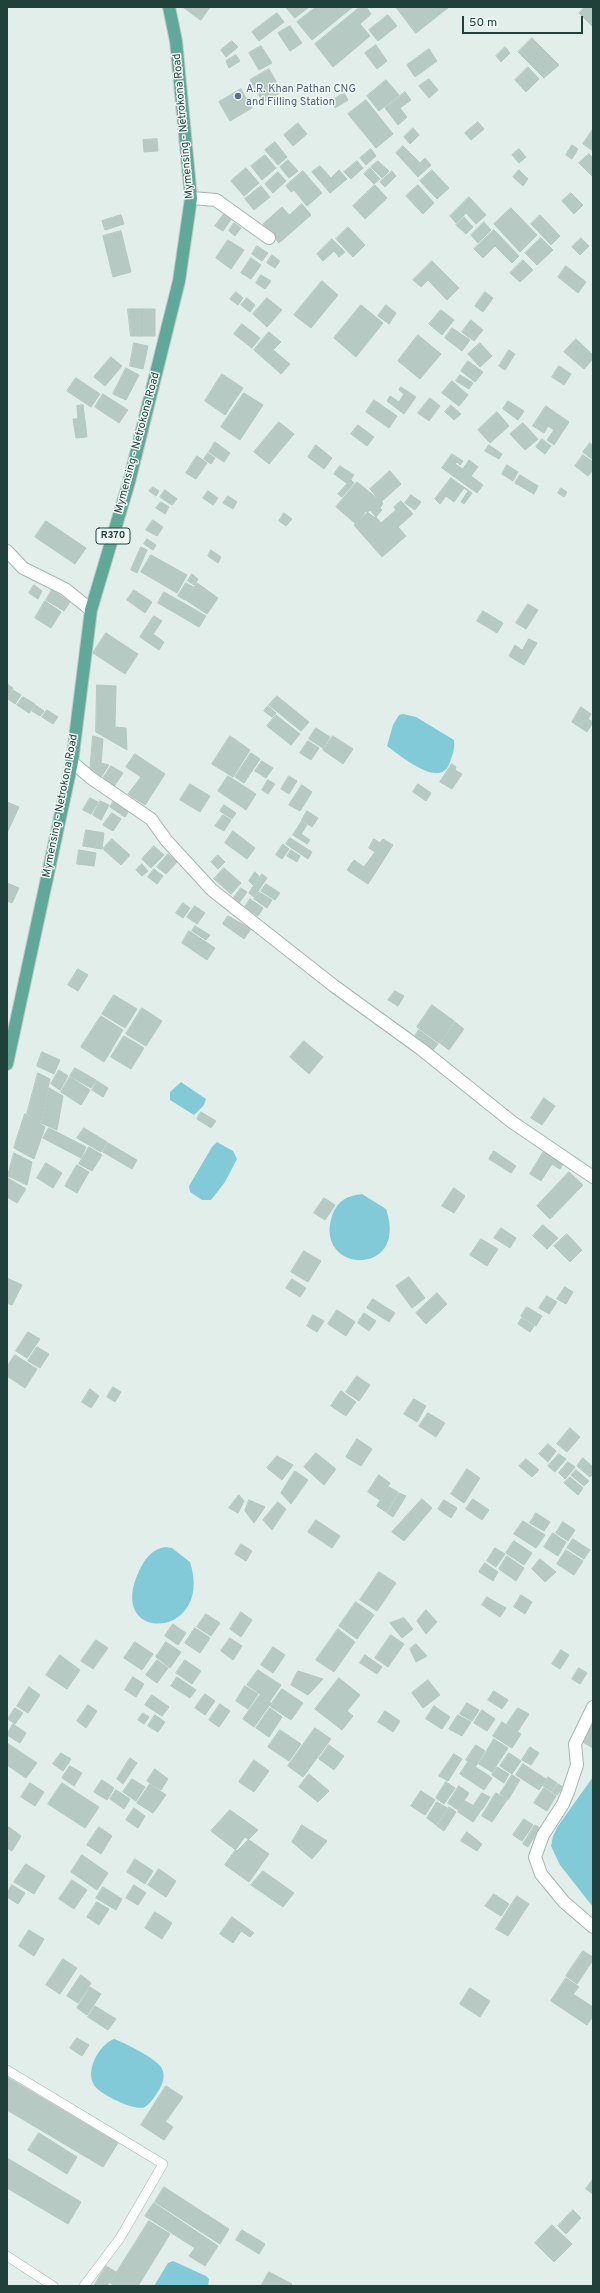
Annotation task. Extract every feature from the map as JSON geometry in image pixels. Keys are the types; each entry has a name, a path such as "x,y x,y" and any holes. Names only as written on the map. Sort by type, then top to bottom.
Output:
{"main road":[{"name":"Mymensing - Netrokona Road","path":"7,1064 72,762 91,610 129,482 179,281 191,198 176,41 169,7"}],"street":[{"path":"191,198 216,200 269,238"},
{"path":"7,551 23,568 65,589 91,610"},
{"path":"72,762 90,778 151,819 166,840 212,890 334,986 421,1049 512,1122 593,1177"},
{"path":"593,1707 575,1744 577,1766 568,1792 563,1804 543,1835 535,1856 541,1874 564,1902 593,1927"}],"lane":[{"path":"7,2070 163,2164 120,2238 84,2286"},
{"path":"7,2256 53,2286"}],"water":[{"path":"403,714 416,717 454,740 453,754 445,770 438,773 420,768 410,763 387,746 393,725 399,715"},
{"path":"181,1082 206,1099 204,1105 194,1115 170,1100 170,1092"},
{"path":"217,1142 233,1151 237,1159 225,1182 211,1200 202,1200 190,1192 189,1186 212,1147"},
{"path":"362,1194 386,1209 390,1231 385,1247 374,1257 361,1260 347,1257 336,1249 330,1235 332,1216 337,1206 347,1198"},
{"path":"165,1547 172,1548 190,1562 194,1588 188,1607 176,1619 161,1624 146,1621 136,1612 132,1595 143,1563 156,1550"},
{"path":"593,1777 593,1907 560,1865 551,1846 553,1836 558,1826"},
{"path":"114,2039 146,2055 158,2063 163,2070 163,2082 151,2101 145,2107 140,2108 126,2105 103,2093 94,2085 91,2072 92,2065 103,2047"},
{"path":"173,2261 206,2276 209,2279 208,2286 154,2286 168,2263"}],"building":[{"path":"183,7 210,7 201,20"},
{"path":"286,7 309,7 295,18"},
{"path":"316,7 353,7 312,40 297,22"},
{"path":"360,7 366,7 371,14 360,24 370,36 333,67 315,44"},
{"path":"396,7 449,7 416,33"},
{"path":"585,7 593,7 593,27 579,13"},
{"path":"277,13 284,22 259,41 252,32"},
{"path":"388,15 397,26 378,41 369,30"},
{"path":"290,26 302,43 290,51 278,33"},
{"path":"532,38 559,65 544,78 518,52"},
{"path":"232,41 238,47 226,57 221,50"},
{"path":"376,45 387,61 377,69 365,53"},
{"path":"261,46 272,63 259,70 249,53"},
{"path":"505,47 510,53 501,62 496,56"},
{"path":"429,49 437,61 415,77 407,65"},
{"path":"236,55 240,61 229,68 226,61"},
{"path":"528,67 539,79 526,92 515,80"},
{"path":"269,69 282,92 263,102 250,80"},
{"path":"429,79 438,90 429,98 419,86"},
{"path":"386,80 399,95 379,111 367,96"},
{"path":"241,89 252,108 230,121 219,102"},
{"path":"405,92 411,100 400,108 407,117 398,125 385,108"},
{"path":"344,93 348,100 335,108 331,101"},
{"path":"366,100 393,134 376,148 348,114"},
{"path":"478,122 484,129 471,140 465,133"},
{"path":"298,123 307,134 293,146 284,135"},
{"path":"413,128 419,135 410,144 404,137"},
{"path":"593,129 593,151 583,144"},
{"path":"157,139 158,151 144,152 143,140"},
{"path":"275,142 287,157 278,165 265,150"},
{"path":"572,145 578,149 572,159 566,155"},
{"path":"403,146 420,163 425,158 431,165 418,177 396,153"},
{"path":"371,149 376,156 366,165 360,158"},
{"path":"519,149 526,157 519,163 512,155"},
{"path":"589,154 593,158 593,177 579,163"},
{"path":"265,155 276,168 262,180 251,166"},
{"path":"288,160 298,171 289,178 280,167"},
{"path":"357,161 363,168 351,179 344,172"},
{"path":"378,161 389,171 382,178 371,167"},
{"path":"320,166 331,178 339,170 347,179 330,193 312,172"},
{"path":"246,168 259,183 244,196 231,181"},
{"path":"370,168 380,179 374,184 364,174"},
{"path":"432,170 449,188 437,199 420,181"},
{"path":"519,170 528,179 523,186 513,177"},
{"path":"303,171 322,193 307,206 294,190 291,192 286,186"},
{"path":"392,171 396,176 385,187 380,182"},
{"path":"278,172 286,181 273,193 265,184"},
{"path":"375,185 387,198 365,219 353,206"},
{"path":"418,185 434,203 423,214 406,196"},
{"path":"261,186 270,197 254,210 245,199"},
{"path":"571,193 583,205 574,214 562,201"},
{"path":"469,197 486,215 476,224 466,213 456,223 450,216"},
{"path":"302,204 311,215 279,243 263,224 282,207 289,215"},
{"path":"511,208 537,235 520,252 494,224"},
{"path":"227,210 234,215 223,231 215,226"},
{"path":"121,215 124,224 105,230 102,221"},
{"path":"540,215 560,236 551,245 531,224"},
{"path":"464,217 473,227 466,234 456,225"},
{"path":"484,222 491,230 478,243 471,235"},
{"path":"234,223 241,228 235,236 229,231"},
{"path":"348,227 365,245 353,257 336,239"},
{"path":"494,230 519,256 512,263 495,246 483,258 474,249"},
{"path":"121,231 131,272 113,277 103,236"},
{"path":"541,238 553,250 537,265 525,253"},
{"path":"581,238 589,246 580,255 572,247"},
{"path":"332,239 345,252 339,257 334,251 323,261 317,254"},
{"path":"228,240 244,250 231,269 216,258"},
{"path":"257,246 268,253 262,261 252,254"},
{"path":"272,255 280,261 275,268 267,263"},
{"path":"251,258 261,265 251,279 241,273"},
{"path":"523,260 533,270 520,282 510,273"},
{"path":"432,261 459,288 447,300 428,280 421,287 413,280"},
{"path":"566,266 586,282 578,293 558,277"},
{"path":"261,275 271,281 265,289 256,283"},
{"path":"322,281 338,295 311,328 294,315"},
{"path":"236,292 243,298 238,305 230,299"},
{"path":"485,292 493,298 483,312 475,306"},
{"path":"247,298 255,305 250,312 241,305"},
{"path":"267,298 282,310 267,327 253,314"},
{"path":"361,305 383,323 356,357 334,338"},
{"path":"386,305 396,313 389,324 378,316"},
{"path":"128,309 142,309 142,336 131,336"},
{"path":"142,309 155,309 155,336 142,336"},
{"path":"441,310 454,320 442,335 429,324"},
{"path":"471,320 483,330 474,341 462,332"},
{"path":"242,324 260,338 252,348 234,334"},
{"path":"452,328 470,340 462,351 445,338"},
{"path":"269,332 281,342 273,350 290,364 281,374 254,350"},
{"path":"418,335 441,354 420,379 398,361"},
{"path":"576,339 593,355 593,359 584,369 564,352"},
{"path":"134,343 148,346 143,369 130,366"},
{"path":"480,343 492,356 480,367 468,354"},
{"path":"509,350 515,354 505,370 499,366"},
{"path":"111,357 122,366 105,386 94,377"},
{"path":"468,361 483,372 475,382 461,371"},
{"path":"559,366 571,374 564,385 552,377"},
{"path":"126,368 139,375 126,400 113,394"},
{"path":"222,374 243,388 225,415 205,401"},
{"path":"460,375 473,383 469,389 456,381"},
{"path":"76,378 100,394 91,407 67,391"},
{"path":"452,381 468,395 459,406 442,393"},
{"path":"401,387 416,397 404,414 387,401 390,396 399,402 404,394 399,390"},
{"path":"244,393 263,405 240,440 221,427"},
{"path":"103,394 128,410 119,423 95,407"},
{"path":"430,398 440,406 429,421 418,413"},
{"path":"374,400 397,416 389,428 366,412"},
{"path":"508,401 524,411 518,420 503,409"},
{"path":"83,405 87,437 76,438 73,419 78,419 77,406"},
{"path":"451,405 461,414 454,420 445,412"},
{"path":"546,406 569,422 554,445 547,440 554,430 548,426 544,433 533,426"},
{"path":"497,412 509,426 490,443 478,430"},
{"path":"279,422 294,434 269,464 254,452"},
{"path":"523,423 538,439 525,450 510,434"},
{"path":"358,425 374,437 367,446 351,434"},
{"path":"542,439 551,446 545,454 536,447"},
{"path":"215,442 230,453 224,462 209,452"},
{"path":"590,443 593,446 593,460 583,452"},
{"path":"316,445 332,458 324,469 308,457"},
{"path":"489,445 502,454 499,459 485,451"},
{"path":"208,453 215,458 211,464 204,459"},
{"path":"452,454 463,461 460,465 457,462 455,464 463,469 469,460 478,467 471,476 483,485 477,493 442,468"},
{"path":"583,455 593,462 593,470 588,476 575,466"},
{"path":"197,456 207,463 196,479 186,473"},
{"path":"507,465 518,472 513,481 502,474"},
{"path":"340,466 354,475 348,484 334,474"},
{"path":"390,471 401,484 381,502 370,489"},
{"path":"520,475 538,486 534,494 515,483"},
{"path":"451,478 472,493 464,504 461,502 468,491 464,488 454,502 446,496 440,504 435,499"},
{"path":"351,480 354,483 342,497 338,494"},
{"path":"357,482 383,503 380,508 382,510 375,518 366,511 356,524 336,507"},
{"path":"153,487 159,491 156,496 149,491"},
{"path":"561,488 567,492 564,497 558,493"},
{"path":"165,490 177,499 172,505 160,497"},
{"path":"208,491 218,498 213,505 203,498"},
{"path":"411,495 421,502 415,510 405,503"},
{"path":"228,496 237,502 233,509 223,503"},
{"path":"401,501 413,514 398,527 406,536 382,557 354,525 370,510 381,523 396,510 394,507"},
{"path":"161,502 169,507 165,514 156,508"},
{"path":"284,513 292,519 286,526 279,521"},
{"path":"153,520 163,527 157,536 146,530"},
{"path":"46,521 86,548 75,564 35,537"},
{"path":"147,539 156,545 153,550 144,544"},
{"path":"141,547 147,550 137,573 131,570"},
{"path":"211,550 221,557 218,563 208,556"},
{"path":"151,555 187,575 177,593 141,572"},
{"path":"192,574 198,579 194,585 188,581"},
{"path":"186,583 193,587 185,600 178,596"},
{"path":"197,583 218,598 207,614 186,600"},
{"path":"34,585 42,591 38,599 29,593"},
{"path":"52,590 70,602 64,611 46,600"},
{"path":"134,590 152,602 145,613 127,600"},
{"path":"164,592 206,616 199,627 158,603"},
{"path":"45,601 61,612 51,628 35,618"},
{"path":"528,604 538,610 526,629 516,623"},
{"path":"483,611 503,623 497,633 477,621"},
{"path":"154,616 162,621 153,634 164,642 159,650 140,637"},
{"path":"106,633 138,654 125,674 93,653"},
{"path":"529,639 537,643 524,665 509,656 515,645 522,650"},
{"path":"7,684 13,688 7,698"},
{"path":"97,685 116,686 115,727 126,728 127,750 96,732"},
{"path":"13,690 21,695 15,704 8,699"},
{"path":"277,696 309,722 301,731 269,705"},
{"path":"23,697 35,704 29,713 17,705"},
{"path":"35,705 44,711 40,716 32,711"},
{"path":"268,706 276,713 272,717 264,711"},
{"path":"581,707 591,714 588,719 593,722 587,732 572,722"},
{"path":"47,710 58,717 53,724 42,717"},
{"path":"276,715 300,734 291,745 267,726"},
{"path":"316,728 330,737 323,748 309,739"},
{"path":"93,736 103,739 101,763 109,765 101,777 90,772"},
{"path":"230,736 250,750 233,777 212,764"},
{"path":"333,736 353,749 343,764 323,750"},
{"path":"308,741 319,748 311,760 300,753"},
{"path":"251,753 260,759 244,783 235,777"},
{"path":"135,754 165,774 145,805 128,794 141,777 126,767"},
{"path":"262,761 273,768 266,778 255,771"},
{"path":"452,764 456,767 455,770 462,774 452,789 440,782"},
{"path":"111,766 123,773 113,788 102,780"},
{"path":"228,776 256,794 246,810 218,791"},
{"path":"289,776 297,781 289,794 281,789"},
{"path":"268,780 275,784 268,794 262,790"},
{"path":"190,784 210,796 200,812 180,800"},
{"path":"418,784 431,793 426,801 413,792"},
{"path":"302,785 312,792 300,811 289,805"},
{"path":"90,798 98,802 91,814 83,810"},
{"path":"115,799 130,809 125,817 110,807"},
{"path":"100,801 109,805 101,820 93,815"},
{"path":"7,802 19,807 7,833"},
{"path":"224,805 236,813 232,819 220,811"},
{"path":"307,811 318,818 312,827 302,820"},
{"path":"112,813 121,819 113,831 103,825"},
{"path":"223,815 231,820 224,831 215,826"},
{"path":"302,821 307,825 301,834 310,840 307,844 293,835"},
{"path":"86,830 104,833 102,849 83,846"},
{"path":"233,831 255,848 247,859 225,843"},
{"path":"290,838 312,852 308,859 286,844"},
{"path":"112,839 130,855 121,865 103,849"},
{"path":"374,839 380,843 383,839 393,845 368,884 347,870 354,860 364,867 375,852 369,848"},
{"path":"283,844 289,849 282,859 276,855"},
{"path":"154,846 164,855 151,868 142,859"},
{"path":"79,850 96,853 94,866 77,864"},
{"path":"291,850 300,856 297,862 287,856"},
{"path":"168,854 177,862 166,874 157,867"},
{"path":"218,855 225,862 218,869 211,862"},
{"path":"142,864 148,871 142,876 136,870"},
{"path":"224,868 241,883 231,894 214,879"},
{"path":"154,869 163,876 157,884 148,877"},
{"path":"255,872 259,876 253,885 249,881"},
{"path":"262,874 267,878 254,897 249,893"},
{"path":"7,883 19,888 12,903 7,901"},
{"path":"266,884 280,893 275,900 261,891"},
{"path":"241,888 247,892 239,903 233,899"},
{"path":"259,892 272,900 267,908 254,899"},
{"path":"250,899 263,908 258,916 245,907"},
{"path":"183,903 190,908 183,918 176,913"},
{"path":"195,906 205,913 197,924 187,917"},
{"path":"228,916 251,929 244,939 223,924"},
{"path":"195,926 210,935 206,940 192,931"},
{"path":"189,931 215,948 207,960 182,943"},
{"path":"78,969 88,975 78,991 68,985"},
{"path":"395,991 404,996 398,1006 388,1000"},
{"path":"114,995 137,1009 125,1028 102,1014"},
{"path":"432,1005 454,1021 439,1043 417,1027"},
{"path":"142,1008 162,1021 146,1046 126,1034"},
{"path":"101,1016 123,1030 104,1062 81,1047"},
{"path":"455,1022 464,1029 449,1050 440,1043"},
{"path":"419,1030 438,1044 433,1050 415,1036"},
{"path":"124,1036 144,1048 131,1069 111,1057"},
{"path":"304,1041 323,1057 309,1074 290,1057"},
{"path":"42,1052 60,1060 54,1074 37,1066"},
{"path":"75,1068 96,1080 91,1088 70,1076"},
{"path":"59,1070 68,1076 60,1090 51,1084"},
{"path":"38,1073 50,1079 40,1123 27,1114"},
{"path":"70,1077 90,1090 81,1105 61,1092"},
{"path":"97,1081 108,1088 103,1097 92,1090"},
{"path":"49,1088 63,1096 57,1130 41,1123"},
{"path":"544,1098 555,1106 542,1125 531,1118"},
{"path":"201,1112 216,1121 211,1128 197,1119"},
{"path":"25,1114 45,1127 34,1159 14,1148"},
{"path":"49,1128 86,1147 81,1158 43,1138"},
{"path":"84,1128 107,1142 101,1152 77,1138"},
{"path":"108,1143 137,1160 132,1169 103,1152"},
{"path":"89,1147 102,1155 92,1171 79,1164"},
{"path":"494,1151 516,1166 511,1173 489,1159"},
{"path":"544,1151 563,1164 560,1169 552,1164 541,1181 530,1174"},
{"path":"14,1153 32,1162 27,1185 8,1176"},
{"path":"46,1163 62,1173 53,1188 37,1178"},
{"path":"77,1165 89,1172 77,1193 65,1186"},
{"path":"569,1172 583,1185 550,1219 537,1206"},
{"path":"8,1178 26,1189 17,1203 7,1197"},
{"path":"454,1188 465,1196 454,1213 442,1206"},
{"path":"324,1198 335,1205 325,1220 314,1213"},
{"path":"543,1225 558,1238 547,1249 533,1236"},
{"path":"501,1228 516,1238 510,1248 494,1238"},
{"path":"567,1234 582,1250 570,1262 554,1246"},
{"path":"481,1239 498,1249 487,1266 470,1255"},
{"path":"304,1251 321,1261 308,1282 291,1272"},
{"path":"409,1277 425,1298 412,1308 396,1286"},
{"path":"7,1278 22,1285 12,1305 7,1303"},
{"path":"292,1279 306,1288 300,1297 286,1288"},
{"path":"565,1287 573,1292 566,1304 557,1299"},
{"path":"437,1293 447,1304 426,1324 416,1313"},
{"path":"547,1296 557,1302 549,1314 539,1308"},
{"path":"373,1299 395,1313 389,1322 367,1308"},
{"path":"527,1307 542,1316 536,1326 521,1316"},
{"path":"337,1310 355,1322 346,1336 328,1324"},
{"path":"364,1313 376,1321 369,1331 358,1323"},
{"path":"313,1315 324,1321 317,1332 307,1326"},
{"path":"522,1318 534,1326 530,1332 518,1324"},
{"path":"28,1332 40,1339 27,1358 16,1351"},
{"path":"37,1347 49,1354 40,1368 28,1361"},
{"path":"15,1355 37,1369 25,1388 7,1376 7,1367"},
{"path":"357,1376 370,1385 359,1401 346,1392"},
{"path":"113,1387 121,1392 115,1402 107,1397"},
{"path":"90,1389 99,1396 91,1408 82,1402"},
{"path":"341,1391 356,1402 346,1416 331,1406"},
{"path":"414,1399 426,1406 417,1422 404,1414"},
{"path":"428,1413 445,1423 436,1437 419,1426"},
{"path":"570,1428 580,1437 567,1452 557,1444"},
{"path":"357,1439 372,1449 361,1466 346,1457"},
{"path":"548,1444 556,1451 548,1462 539,1454"},
{"path":"316,1453 336,1469 324,1485 304,1467"},
{"path":"559,1454 566,1459 555,1472 548,1466"},
{"path":"277,1456 293,1465 282,1480 267,1468"},
{"path":"583,1458 593,1467 593,1474 590,1477 577,1466"},
{"path":"526,1459 539,1470 532,1477 519,1466"},
{"path":"568,1462 575,1467 565,1479 559,1473"},
{"path":"467,1469 480,1478 464,1503 451,1494"},
{"path":"576,1470 589,1481 584,1486 571,1475"},
{"path":"295,1471 308,1480 291,1504 281,1493"},
{"path":"379,1475 390,1483 380,1500 368,1492"},
{"path":"570,1477 583,1488 578,1495 564,1483"},
{"path":"389,1487 398,1492 386,1512 377,1506"},
{"path":"399,1493 406,1496 393,1517 387,1513"},
{"path":"239,1495 244,1501 238,1513 229,1508"},
{"path":"422,1499 432,1508 404,1541 392,1532"},
{"path":"473,1499 489,1510 482,1520 466,1509"},
{"path":"249,1500 265,1507 254,1523 245,1511"},
{"path":"444,1500 457,1508 451,1518 438,1509"},
{"path":"278,1502 286,1509 272,1530 263,1520"},
{"path":"536,1513 550,1522 544,1531 530,1523"},
{"path":"316,1520 340,1536 332,1548 308,1532"},
{"path":"523,1521 545,1535 536,1548 514,1534"},
{"path":"563,1522 575,1530 568,1541 556,1533"},
{"path":"553,1533 566,1542 558,1556 544,1547"},
{"path":"573,1539 590,1550 584,1559 567,1548"},
{"path":"514,1541 532,1553 524,1565 506,1553"},
{"path":"241,1544 252,1551 246,1561 235,1554"},
{"path":"495,1548 505,1554 496,1567 487,1561"},
{"path":"566,1550 583,1561 574,1575 557,1564"},
{"path":"507,1556 524,1568 516,1581 499,1569"},
{"path":"540,1559 556,1572 545,1582 532,1569"},
{"path":"485,1563 498,1572 493,1581 479,1572"},
{"path":"379,1572 396,1583 377,1611 360,1600"},
{"path":"521,1595 532,1602 525,1614 514,1607"},
{"path":"487,1597 506,1608 500,1617 482,1605"},
{"path":"356,1602 374,1615 357,1639 339,1626"},
{"path":"426,1610 437,1622 426,1634 417,1621"},
{"path":"241,1612 252,1620 241,1637 230,1629"},
{"path":"206,1614 220,1623 211,1636 197,1627"},
{"path":"404,1618 413,1629 402,1638 390,1623"},
{"path":"173,1624 186,1633 178,1645 165,1636"},
{"path":"195,1628 210,1638 200,1653 185,1643"},
{"path":"338,1629 355,1642 334,1672 316,1660"},
{"path":"391,1635 404,1644 388,1667 375,1658"},
{"path":"230,1638 242,1646 233,1660 221,1651"},
{"path":"96,1640 108,1648 93,1669 81,1661"},
{"path":"135,1642 153,1654 142,1670 124,1658"},
{"path":"166,1642 181,1652 170,1668 156,1657"},
{"path":"416,1644 427,1656 416,1662 410,1649"},
{"path":"273,1647 285,1655 273,1673 261,1665"},
{"path":"561,1650 569,1655 560,1669 552,1664"},
{"path":"60,1655 80,1670 67,1689 46,1675"},
{"path":"365,1655 382,1667 377,1674 360,1663"},
{"path":"157,1660 168,1668 157,1683 146,1675"},
{"path":"185,1660 201,1671 192,1684 176,1673"},
{"path":"579,1668 587,1673 580,1684 572,1679"},
{"path":"258,1670 281,1685 270,1701 247,1685"},
{"path":"298,1671 323,1679 308,1695 291,1685"},
{"path":"133,1677 144,1684 136,1697 125,1690"},
{"path":"177,1677 196,1690 190,1698 171,1686"},
{"path":"339,1678 360,1695 347,1711 353,1716 342,1730 315,1709"},
{"path":"428,1680 440,1695 423,1708 412,1693"},
{"path":"245,1686 258,1694 248,1709 236,1701"},
{"path":"29,1687 40,1695 28,1713 17,1706"},
{"path":"282,1689 303,1703 291,1720 270,1706"},
{"path":"494,1691 508,1700 502,1709 488,1700"},
{"path":"205,1694 215,1701 205,1715 195,1708"},
{"path":"152,1695 169,1707 162,1716 145,1705"},
{"path":"260,1695 271,1703 254,1727 243,1719"},
{"path":"467,1703 479,1710 472,1721 460,1714"},
{"path":"220,1704 230,1711 219,1727 209,1720"},
{"path":"88,1705 97,1711 86,1728 77,1721"},
{"path":"434,1706 450,1717 442,1729 426,1719"},
{"path":"15,1708 23,1713 15,1724 8,1719"},
{"path":"270,1708 282,1717 269,1737 256,1728"},
{"path":"518,1708 529,1714 518,1731 507,1724"},
{"path":"482,1710 495,1719 487,1731 474,1723"},
{"path":"385,1711 400,1721 393,1732 378,1722"},
{"path":"143,1713 149,1717 144,1724 138,1720"},
{"path":"155,1715 165,1722 158,1732 148,1726"},
{"path":"458,1715 471,1722 462,1736 449,1729"},
{"path":"502,1722 521,1734 512,1748 493,1736"},
{"path":"13,1724 26,1733 20,1743 7,1735"},
{"path":"592,1725 593,1726 593,1748 581,1741"},
{"path":"315,1728 331,1739 303,1777 288,1766"},
{"path":"280,1730 301,1744 289,1761 268,1747"},
{"path":"494,1739 508,1748 492,1772 479,1764"},
{"path":"7,1743 37,1763 26,1778 7,1765"},
{"path":"329,1745 344,1756 334,1770 319,1759"},
{"path":"476,1745 485,1751 476,1766 466,1760"},
{"path":"530,1747 539,1753 531,1765 522,1760"},
{"path":"61,1753 71,1759 63,1771 53,1764"},
{"path":"509,1753 521,1761 512,1774 500,1766"},
{"path":"454,1754 462,1759 448,1781 439,1776"},
{"path":"130,1758 137,1763 123,1784 117,1779"},
{"path":"254,1760 269,1771 254,1792 239,1782"},
{"path":"468,1762 492,1778 484,1790 460,1774"},
{"path":"523,1764 546,1779 539,1790 516,1775"},
{"path":"70,1766 82,1773 74,1786 62,1778"},
{"path":"497,1767 509,1774 504,1783 492,1775"},
{"path":"155,1769 168,1779 161,1790 147,1781"},
{"path":"309,1774 329,1791 318,1802 299,1787"},
{"path":"512,1775 520,1780 508,1800 500,1794"},
{"path":"548,1777 557,1783 551,1791 543,1786"},
{"path":"132,1779 145,1787 136,1801 123,1792"},
{"path":"102,1780 114,1788 107,1800 94,1792"},
{"path":"446,1782 455,1788 444,1804 436,1798"},
{"path":"30,1783 44,1792 35,1806 21,1797"},
{"path":"62,1783 99,1807 85,1828 48,1804"},
{"path":"150,1784 166,1795 153,1813 137,1803"},
{"path":"558,1784 563,1787 557,1795 552,1792"},
{"path":"459,1786 469,1793 458,1810 448,1803"},
{"path":"544,1788 556,1796 547,1811 534,1803"},
{"path":"116,1790 130,1799 124,1809 110,1799"},
{"path":"421,1791 435,1800 425,1815 411,1806"},
{"path":"482,1793 490,1797 482,1810 474,1805"},
{"path":"496,1793 507,1800 492,1822 482,1816"},
{"path":"465,1801 481,1810 473,1822 458,1812"},
{"path":"437,1802 447,1808 436,1825 427,1818"},
{"path":"449,1807 456,1812 444,1831 437,1826"},
{"path":"134,1808 145,1816 138,1828 126,1820"},
{"path":"230,1810 258,1830 237,1851 211,1831"},
{"path":"524,1819 533,1825 522,1841 513,1835"},
{"path":"302,1825 327,1841 312,1859 292,1842"},
{"path":"535,1825 540,1828 528,1847 523,1844"},
{"path":"9,1827 21,1836 12,1851 7,1848"},
{"path":"99,1827 112,1836 101,1854 87,1845"},
{"path":"467,1832 482,1844 477,1851 461,1841"},
{"path":"245,1837 269,1854 249,1882 225,1865"},
{"path":"82,1855 108,1873 97,1890 71,1872"},
{"path":"135,1859 153,1871 145,1884 127,1872"},
{"path":"26,1864 45,1876 34,1894 14,1882"},
{"path":"159,1869 176,1881 166,1897 148,1885"},
{"path":"263,1871 294,1893 283,1907 251,1885"},
{"path":"72,1880 87,1890 74,1909 59,1899"},
{"path":"12,1885 25,1893 18,1904 7,1897 7,1893"},
{"path":"134,1885 146,1893 138,1905 126,1898"},
{"path":"103,1887 122,1899 116,1910 96,1898"},
{"path":"494,1894 509,1904 501,1916 485,1906"},
{"path":"517,1896 529,1904 508,1936 496,1929"},
{"path":"97,1902 109,1909 99,1925 87,1917"},
{"path":"155,1912 172,1923 162,1939 145,1928"},
{"path":"232,1917 254,1933 250,1937 241,1931 233,1943 220,1934"},
{"path":"29,1930 44,1939 34,1956 19,1946"},
{"path":"583,1951 593,1957 593,1960 577,1984 566,1976"},
{"path":"63,1959 77,1968 60,1994 46,1985"},
{"path":"81,1975 91,1983 78,2003 67,1996"},
{"path":"566,1978 579,1987 573,1994 593,2007 593,2016 587,2025 551,2001"},
{"path":"90,1987 101,1994 87,2015 77,2008"},
{"path":"470,1988 490,2001 480,2017 460,2004"},
{"path":"95,2006 116,2019 108,2030 88,2017"},
{"path":"77,2038 89,2045 82,2056 70,2048"},
{"path":"7,2077 118,2143 103,2167 7,2110"},
{"path":"166,2086 183,2097 166,2121 150,2111"},
{"path":"150,2111 173,2127 164,2140 141,2125"},
{"path":"39,2133 77,2157 67,2174 28,2150"},
{"path":"7,2158 81,2202 68,2224 7,2188"},
{"path":"593,2179 593,2194 586,2189"},
{"path":"164,2187 229,2229 220,2244 155,2202"},
{"path":"154,2203 218,2246 205,2266 189,2256 195,2248 145,2216"},
{"path":"573,2210 581,2218 566,2234 558,2226"},
{"path":"149,2221 170,2234 138,2286 115,2286 110,2283"},
{"path":"552,2225 572,2244 554,2262 535,2243"},
{"path":"242,2230 265,2244 259,2254 236,2240"},
{"path":"106,2266 116,2272 107,2286 94,2286"},
{"path":"269,2272 292,2284 290,2286 261,2286"}],"place":[{"name":"A.R. Khan Pathan CNG and Filling Station","path":"238,96"}]}
